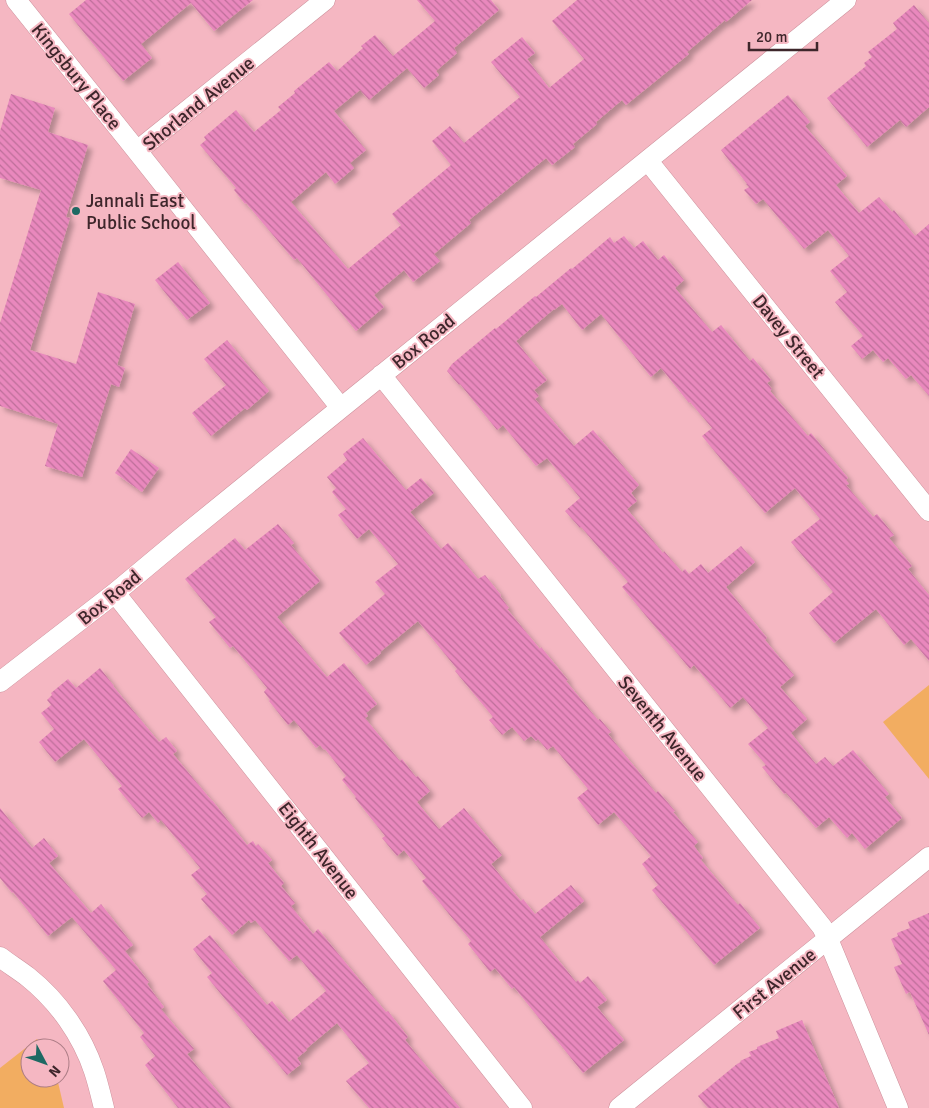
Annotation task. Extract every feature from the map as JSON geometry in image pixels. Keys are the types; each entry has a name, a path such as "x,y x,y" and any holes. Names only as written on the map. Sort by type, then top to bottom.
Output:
{"street":[{"name":"Kingsbury Place","path":"16,0 137,151"},
{"name":"Shorland Avenue","path":"325,0 137,151 341,408"},
{"name":"Box Road","path":"0,682 115,593 381,375 846,0"},
{"name":"Davey Street","path":"648,161 929,511"},
{"name":"Seventh Avenue","path":"381,375 822,927 898,1108"},
{"name":"Eighth Avenue","path":"115,593 522,1108"},
{"name":"First Avenue","path":"618,1108 929,857"},
{"path":"0,957 46,993 74,1029 94,1071 104,1108"}],"shaded area":[{"path":"929,685 929,779 883,722"},
{"path":"20,1052 20,1088 59,1088 64,1108 0,1108 0,1068"}],"building":[{"path":"86,0 253,0 214,31 191,3 141,44 152,58 123,81 69,14"},
{"path":"417,0 491,0 499,10 454,48 457,53 436,71 439,75 424,88 407,68 369,100 360,90 334,111 366,150 350,163 354,168 335,184 326,172 291,202 348,269 401,225 392,214 451,165 432,141 450,126 464,143 520,97 491,62 522,37 535,53 527,59 549,88 584,59 552,21 577,0 752,0 726,22 725,20 687,52 689,54 626,105 622,100 573,144 575,147 552,165 546,158 469,220 471,223 434,254 440,261 413,282 404,270 374,295 384,307 356,331 297,258 294,260 245,204 234,190 236,188 200,145 206,140 204,137 236,110 254,132 281,110 278,107 295,93 294,91 329,62 337,71 363,48 361,46 375,35 393,56 435,21"},
{"path":"914,5 929,23 929,107 906,127 900,120 867,147 827,98 866,66 864,63 872,57 868,52 897,29 893,23"},
{"path":"11,94 55,108 48,132 88,145 66,217 70,218 30,350 76,364 98,292 135,304 117,365 125,368 119,387 111,384 82,477 45,466 58,424 0,406 0,323 41,190 0,178 0,131"},
{"path":"788,95 810,122 805,126 847,176 836,185 859,213 879,197 892,212 894,210 915,236 929,224 929,396 911,375 906,379 888,358 883,362 873,350 862,359 851,346 863,336 835,302 847,292 830,271 849,256 828,230 804,249 763,199 756,204 744,190 749,187 721,150"},
{"path":"624,236 634,248 643,241 658,260 664,255 684,280 675,288 712,332 721,325 750,361 753,358 771,380 767,383 772,389 770,391 808,436 811,433 848,478 846,480 849,484 846,485 873,517 877,514 894,535 889,538 912,566 908,569 929,595 929,661 911,639 904,645 876,609 834,643 809,613 833,592 791,542 820,519 795,488 765,513 702,436 712,428 661,368 651,377 601,314 582,330 562,304 516,341 547,380 534,390 539,396 535,399 574,446 593,430 639,485 631,493 637,501 627,509 663,553 664,551 682,572 685,569 689,574 701,564 708,573 741,546 755,562 726,587 767,638 765,640 794,675 780,687 807,719 791,733 816,764 825,757 833,766 853,750 889,794 885,797 902,818 865,849 852,833 847,838 829,817 816,828 786,793 784,794 762,767 766,765 748,744 768,728 743,697 730,708 694,665 690,669 622,587 628,582 565,511 580,498 547,458 536,466 503,425 497,430 460,384 447,371 452,364 495,328 572,269 610,237 614,243"},
{"path":"178,262 210,303 187,320 155,280"},
{"path":"227,340 269,391 247,410 245,408 211,436 192,413 226,385 204,359"},
{"path":"363,438 406,490 421,478 434,493 410,512 441,549 448,543 478,579 485,575 501,595 509,608 507,609 540,649 541,647 598,720 600,719 611,732 608,734 656,793 658,791 675,811 673,812 698,842 694,846 703,858 701,860 738,905 740,903 760,928 714,965 652,890 658,885 642,864 651,856 614,812 598,825 577,798 588,789 553,746 547,750 538,739 536,741 531,736 524,741 512,727 502,735 489,720 493,717 455,671 457,669 418,621 366,665 339,633 385,594 375,582 398,564 369,529 357,539 338,515 346,509 332,492 336,488 327,477 347,460 343,454"},
{"path":"131,449 159,468 142,492 115,473"},
{"path":"278,524 294,543 291,545 320,581 277,617 327,677 344,663 377,704 366,713 368,716 365,718 400,761 402,759 430,791 417,802 439,829 464,808 502,855 491,864 521,901 523,899 535,914 571,885 584,901 540,937 576,982 578,980 580,983 588,976 607,1000 597,1007 624,1040 583,1073 514,987 512,989 495,968 490,972 468,944 471,941 422,881 426,878 404,850 397,856 382,838 385,836 342,780 346,776 325,749 320,745 316,748 294,720 288,725 269,701 264,692 267,688 233,646 230,648 209,622 216,617 185,579 235,538 245,550"},
{"path":"100,668 159,742 166,737 177,751 173,754 247,845 253,841 256,846 258,844 272,860 268,863 284,883 281,886 295,903 291,906 313,934 318,929 386,1012 388,1011 408,1037 405,1040 460,1108 369,1108 346,1081 369,1063 337,1023 297,1058 301,1064 287,1075 207,977 212,973 193,949 210,935 267,1005 272,1001 289,1022 326,991 297,955 289,961 255,920 251,923 249,920 232,935 201,899 207,894 191,875 200,868 161,820 158,823 149,812 142,818 118,789 122,786 84,739 55,762 39,742 54,729 41,713 51,705 47,700 52,695 51,693 68,679 76,688"},
{"path":"0,808 32,848 44,838 58,856 49,863 91,913 101,904 133,945 125,951 149,982 147,984 164,1007 161,1009 194,1049 187,1054 231,1108 178,1108 145,1065 155,1056 140,1037 144,1033 103,981 116,970 72,917 48,936 0,878"},
{"path":"929,913 929,1035 910,992 906,994 894,967 902,964 891,939 898,936 897,933 910,928 908,922"},
{"path":"802,1020 839,1108 708,1108 698,1096 740,1061 751,1056 749,1052 779,1038 776,1031"}],"place":[{"name":"Jannali East Public School","path":"76,211"}]}
